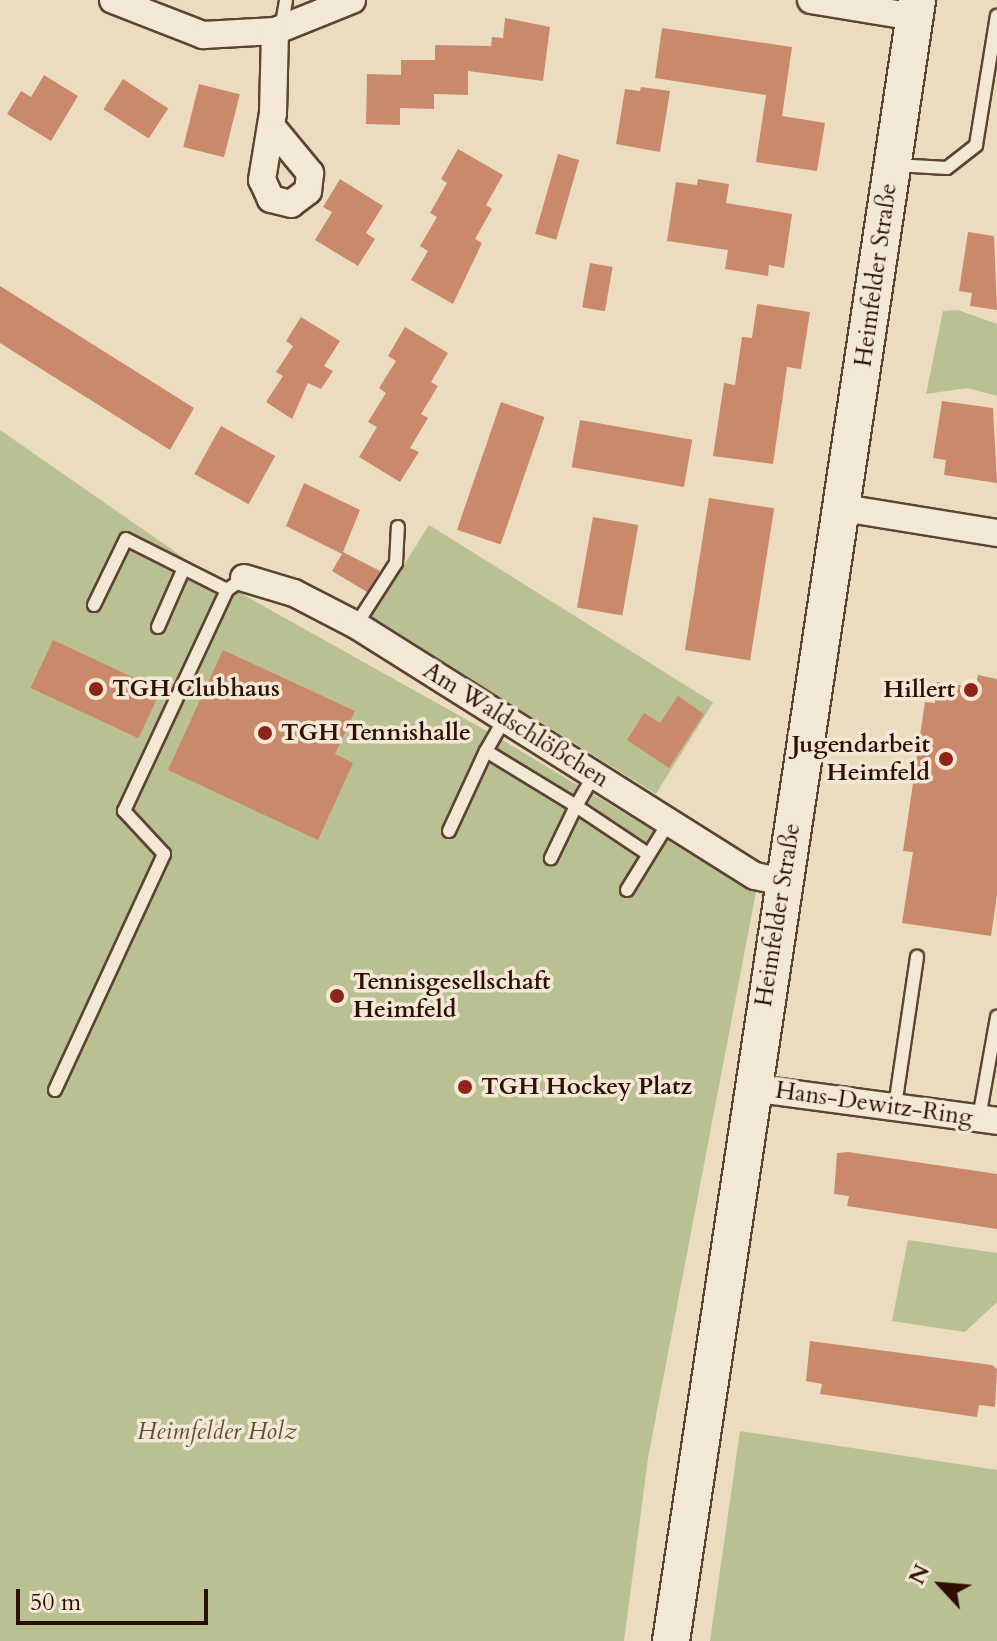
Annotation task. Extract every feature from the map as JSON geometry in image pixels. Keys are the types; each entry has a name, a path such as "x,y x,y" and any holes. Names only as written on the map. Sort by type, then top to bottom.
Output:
{"street":[{"path":"113,0 203,35 278,30 352,0"},
{"path":"811,0 916,8"},
{"name":"Heimfelder Straße","path":"671,1641 751,1088 843,508 916,8"},
{"path":"272,127 278,30"},
{"path":"843,508 997,533"},
{"name":"Am Waldschlößchen","path":"235,584 294,593 356,625 755,876 783,882"},
{"name":"Hans-Dewitz-Ring","path":"751,1088 988,1119"}],"lane":[{"path":"278,30 286,0"},
{"path":"892,165 947,168 976,145 997,16"},
{"path":"356,625 396,563 398,527"},
{"path":"55,1090 164,854 124,811 235,584 184,568 126,539 94,605"},
{"path":"158,627 184,568"},
{"path":"449,831 505,718"},
{"path":"486,751 648,854"},
{"path":"551,858 594,775"},
{"path":"627,890 669,822"},
{"path":"895,1106 917,957"},
{"path":"988,1119 997,1017"}],"green space":[{"path":"958,310 997,324 997,396 967,388 926,394 943,311"},
{"name":"Heimfelder Holz","path":"0,430 210,576 494,735 756,892 648,1458 624,1641 0,1641"},
{"path":"429,525 713,703 656,794 372,617"},
{"path":"908,1240 997,1253 997,1302 965,1332 892,1321"},
{"path":"740,1431 997,1470 997,1641 710,1641"}],"building":[{"path":"505,18 550,27 543,81 468,71 468,95 434,94 434,109 400,108 400,125 366,124 367,74 401,75 401,60 435,60 435,45 491,46 492,37 503,38"},
{"path":"662,28 792,47 782,116 825,123 817,171 756,162 766,95 655,78"},
{"path":"44,75 78,96 51,141 7,114 21,91 31,97"},
{"path":"123,79 168,108 149,139 103,109"},
{"path":"199,84 240,94 224,157 183,147"},
{"path":"641,87 670,91 660,152 616,144 625,89 640,91"},
{"path":"458,149 503,175 486,205 492,209 475,239 482,243 453,304 411,280 428,251 420,246 437,217 430,213 447,183 441,179"},
{"path":"558,154 579,160 556,240 535,234"},
{"path":"340,179 383,206 366,233 375,239 358,266 315,240 332,212 323,207"},
{"path":"698,179 729,184 726,203 792,214 784,268 769,265 768,276 725,269 728,250 667,241 676,182 697,185"},
{"path":"968,232 994,236 997,310 970,306 972,293 959,291"},
{"path":"590,263 613,267 605,311 582,307"},
{"path":"0,286 194,408 170,450 0,343"},
{"path":"757,304 810,312 801,369 787,367 773,464 713,456 724,383 735,385 742,337 752,338"},
{"path":"301,317 340,341 324,366 333,371 321,389 308,383 292,419 266,402 283,376 276,372 293,346 286,341"},
{"path":"405,327 448,353 431,382 438,386 421,414 428,418 410,448 419,452 400,482 359,457 377,427 368,422 386,393 379,388 396,361 388,356"},
{"path":"942,401 993,408 997,483 944,475 946,460 933,458"},
{"path":"501,402 544,417 501,545 457,530"},
{"path":"580,420 692,440 684,487 572,467"},
{"path":"221,426 275,456 249,504 194,474"},
{"path":"304,483 360,510 343,552 380,571 367,592 332,571 342,554 286,526"},
{"path":"709,498 774,508 750,660 685,650"},
{"path":"593,517 638,525 622,616 577,608"},
{"name":"TGH Clubhaus","path":"53,640 161,690 138,738 31,688"},
{"name":"TGH Tennishalle","path":"223,650 355,711 335,754 353,763 318,840 168,770"},
{"path":"978,675 997,679 997,895 991,936 902,923 913,852 903,851 925,702 935,703 937,682 976,687"},
{"path":"678,696 704,714 669,768 627,740 644,713 660,723"},
{"path":"848,1152 997,1174 997,1229 847,1206 849,1196 834,1194 837,1153"},
{"path":"810,1341 992,1365 997,1369 995,1407 979,1405 977,1417 820,1394 822,1384 806,1381"}],"place":[{"name":"TGH Clubhaus","path":"96,689"},
{"name":"Hillert","path":"971,690"},
{"name":"TGH Tennishalle","path":"265,733"},
{"name":"Jugendarbeit Heimfeld","path":"946,759"},
{"name":"Tennisgesellschaft Heimfeld","path":"337,996"},
{"name":"TGH Hockey Platz","path":"465,1087"}]}
